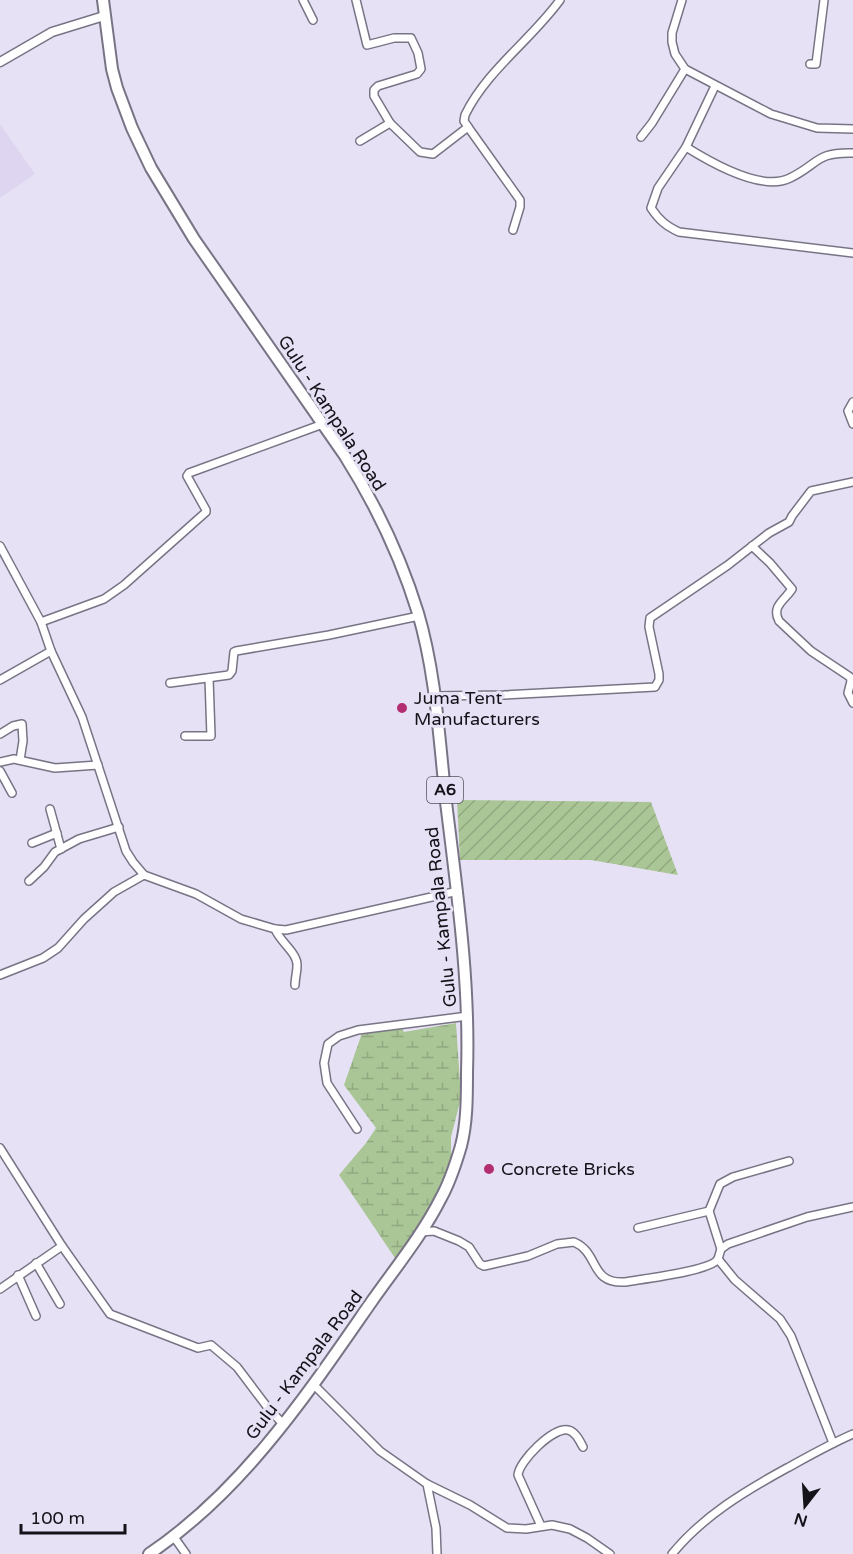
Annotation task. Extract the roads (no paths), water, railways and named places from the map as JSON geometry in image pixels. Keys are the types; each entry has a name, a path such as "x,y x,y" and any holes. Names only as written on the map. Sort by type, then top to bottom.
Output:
{"main road":[{"name":"Gulu - Kampala Road","path":"103,0 112,69 117,88 132,128 151,168 194,239 363,484 393,544 419,616 436,696 440,750 458,891 468,1016 466,1104 462,1142 442,1198 420,1233 284,1425 220,1497 174,1537 149,1554"}],"street":[{"path":"303,0 313,20"},
{"path":"357,0 367,45 406,37 411,38 418,53 421,69 419,73 378,86 374,90 374,96 390,123 420,152 426,154 433,154 468,127"},
{"path":"513,230 520,200 464,121 465,115 497,69 532,34 560,0"},
{"path":"682,0 672,33 672,42 675,54 685,69 771,114 817,128 853,129"},
{"path":"810,64 816,64 824,0"},
{"path":"0,62 52,32 104,16"},
{"path":"641,137 685,69"},
{"path":"715,86 686,147 658,188 651,208 666,226 679,232 853,253"},
{"path":"360,141 390,123"},
{"path":"686,147 707,160 765,182 791,177 827,154 853,153"},
{"path":"853,402 848,411 853,424"},
{"path":"41,622 104,599 124,585 206,512 187,476 190,472 322,424"},
{"path":"436,696 515,695 655,687 659,674 649,627 650,618 729,566 769,533 789,522 811,491 853,482"},
{"path":"0,546 41,622 51,651 82,717 126,850 144,875 196,894 241,919 286,930 458,891"},
{"path":"752,546 792,589 778,604 776,616 779,621 811,651 850,677 848,693 853,703"},
{"path":"170,683 230,674 236,651 419,616"},
{"path":"0,680 51,651"},
{"path":"185,736 211,736 209,678"},
{"path":"0,733 22,724 23,741 20,760"},
{"path":"0,762 14,759 55,768 98,765"},
{"path":"0,771 12,793"},
{"path":"50,809 61,849"},
{"path":"29,881 44,867 55,852 79,839 119,827"},
{"path":"32,843 57,833"},
{"path":"0,975 43,958 58,948 84,919 114,892 144,875"},
{"path":"275,929 298,964 295,985"},
{"path":"357,1130 327,1083 324,1063 328,1044 339,1036 358,1030 468,1016"},
{"path":"0,1148 62,1246 110,1314 198,1348 211,1345 237,1367 284,1425"},
{"path":"420,1233 434,1231 459,1241 469,1247 480,1264 484,1266 528,1256 556,1244 574,1242 585,1250 601,1274 610,1281 625,1282 699,1269 715,1263 721,1249 709,1210 716,1191 725,1180 789,1161"},
{"path":"721,1249 734,1242 807,1217 853,1206"},
{"path":"638,1228 709,1210"},
{"path":"0,1289 62,1246"},
{"path":"718,1259 735,1280 780,1319 792,1336 833,1443"},
{"path":"36,1263 60,1304"},
{"path":"18,1275 36,1316"},
{"path":"314,1385 380,1451 426,1484 470,1505 507,1527 526,1529 558,1526 570,1529 610,1554"},
{"path":"541,1526 518,1475 519,1468 536,1448 564,1429 572,1431 583,1447"},
{"path":"672,1554 695,1530 749,1490 853,1434"},
{"path":"426,1484 437,1541 437,1554"},
{"path":"174,1537 186,1554"},
{"path":"437,1541 444,1554"}],"place":[{"name":"Juma Tent Manufacturers","path":"402,708"},
{"name":"Concrete Bricks","path":"489,1169"}]}
